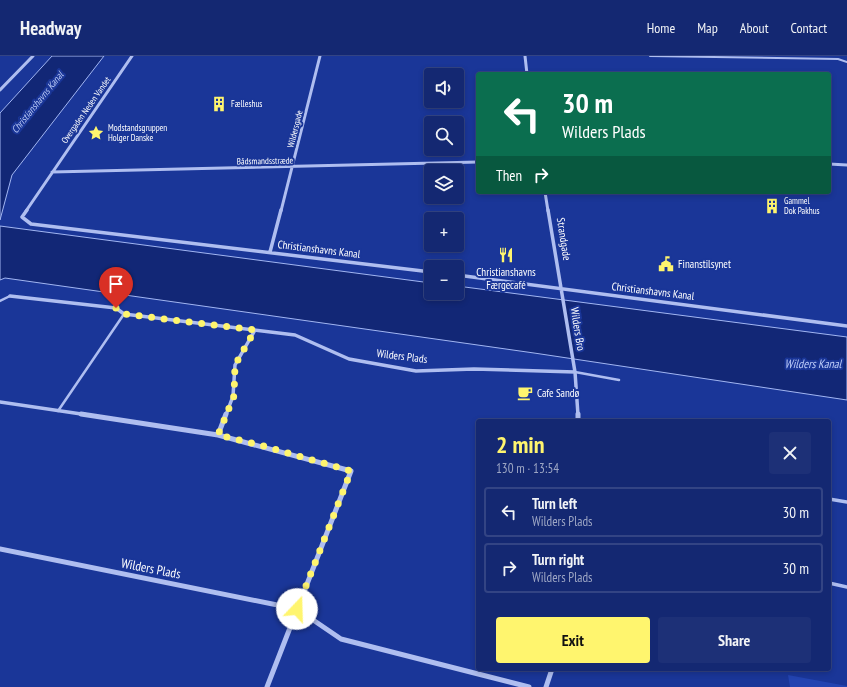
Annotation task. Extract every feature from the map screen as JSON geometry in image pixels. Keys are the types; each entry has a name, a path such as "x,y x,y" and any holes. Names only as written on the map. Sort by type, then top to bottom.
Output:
{"street":[{"path":"0,90 33,56"},
{"name":"Overgaden Neden Vandet","path":"52,172 132,56"},
{"name":"Wildersgade","path":"270,252 293,167 320,56"},
{"path":"525,56 528,72"},
{"name":"Bådsmandsstræde","path":"52,172 476,162"},
{"path":"831,164 847,165"},
{"name":"Christianshavns Kanal","path":"52,172 22,217 31,224 424,271"},
{"name":"Strandgade","path":"545,194 562,289"},
{"name":"Christianshavns Kanal","path":"464,276 847,326"},
{"name":"Wilders Bro","path":"562,289 576,372"},
{"name":"Wilders Plads","path":"10,296 116,308 124,314 295,335 348,359 416,370 474,369 576,372"},
{"path":"218,435 234,396 235,365 255,330"},
{"path":"576,372 578,419"},
{"path":"0,402 218,435 260,445 351,471 267,687"},
{"name":"Wilders Plads","path":"0,549 297,609 341,639 529,687"},
{"path":"546,687 551,671"}],"lane":[{"path":"650,56 838,59 847,62"},
{"name":"Wilders Plads","path":"0,300 10,296"},
{"path":"58,411 124,314"},
{"path":"576,372 619,380"},
{"path":"831,499 847,502"},
{"path":"831,583 847,587"}],"shaded area":[{"path":"788,675 847,686 847,687 790,687"}],"water":[{"name":"Christianshavns Kanal","path":"52,56 104,56 12,175 0,220 0,113"},
{"name":"Wilders Kanal","path":"0,226 424,282 424,300 464,300 464,287 847,337 847,400 534,353 5,278 0,280"}],"place":[{"name":"Fælleshus","path":"219,104"},
{"name":"Modstandsgruppen Holger Danske","path":"96,133"},
{"name":"Gammel Dok Pakhus","path":"772,206"},
{"name":"Christianshavns Færgecafé","path":"506,255"},
{"name":"Finanstilsynet","path":"666,264"},
{"name":"Cafe Sandø","path":"525,393"}],"route":[{"path":"116,308 124,314 255,330 235,365 234,396 218,435 260,445 290,455 351,471 297,609"}]}
